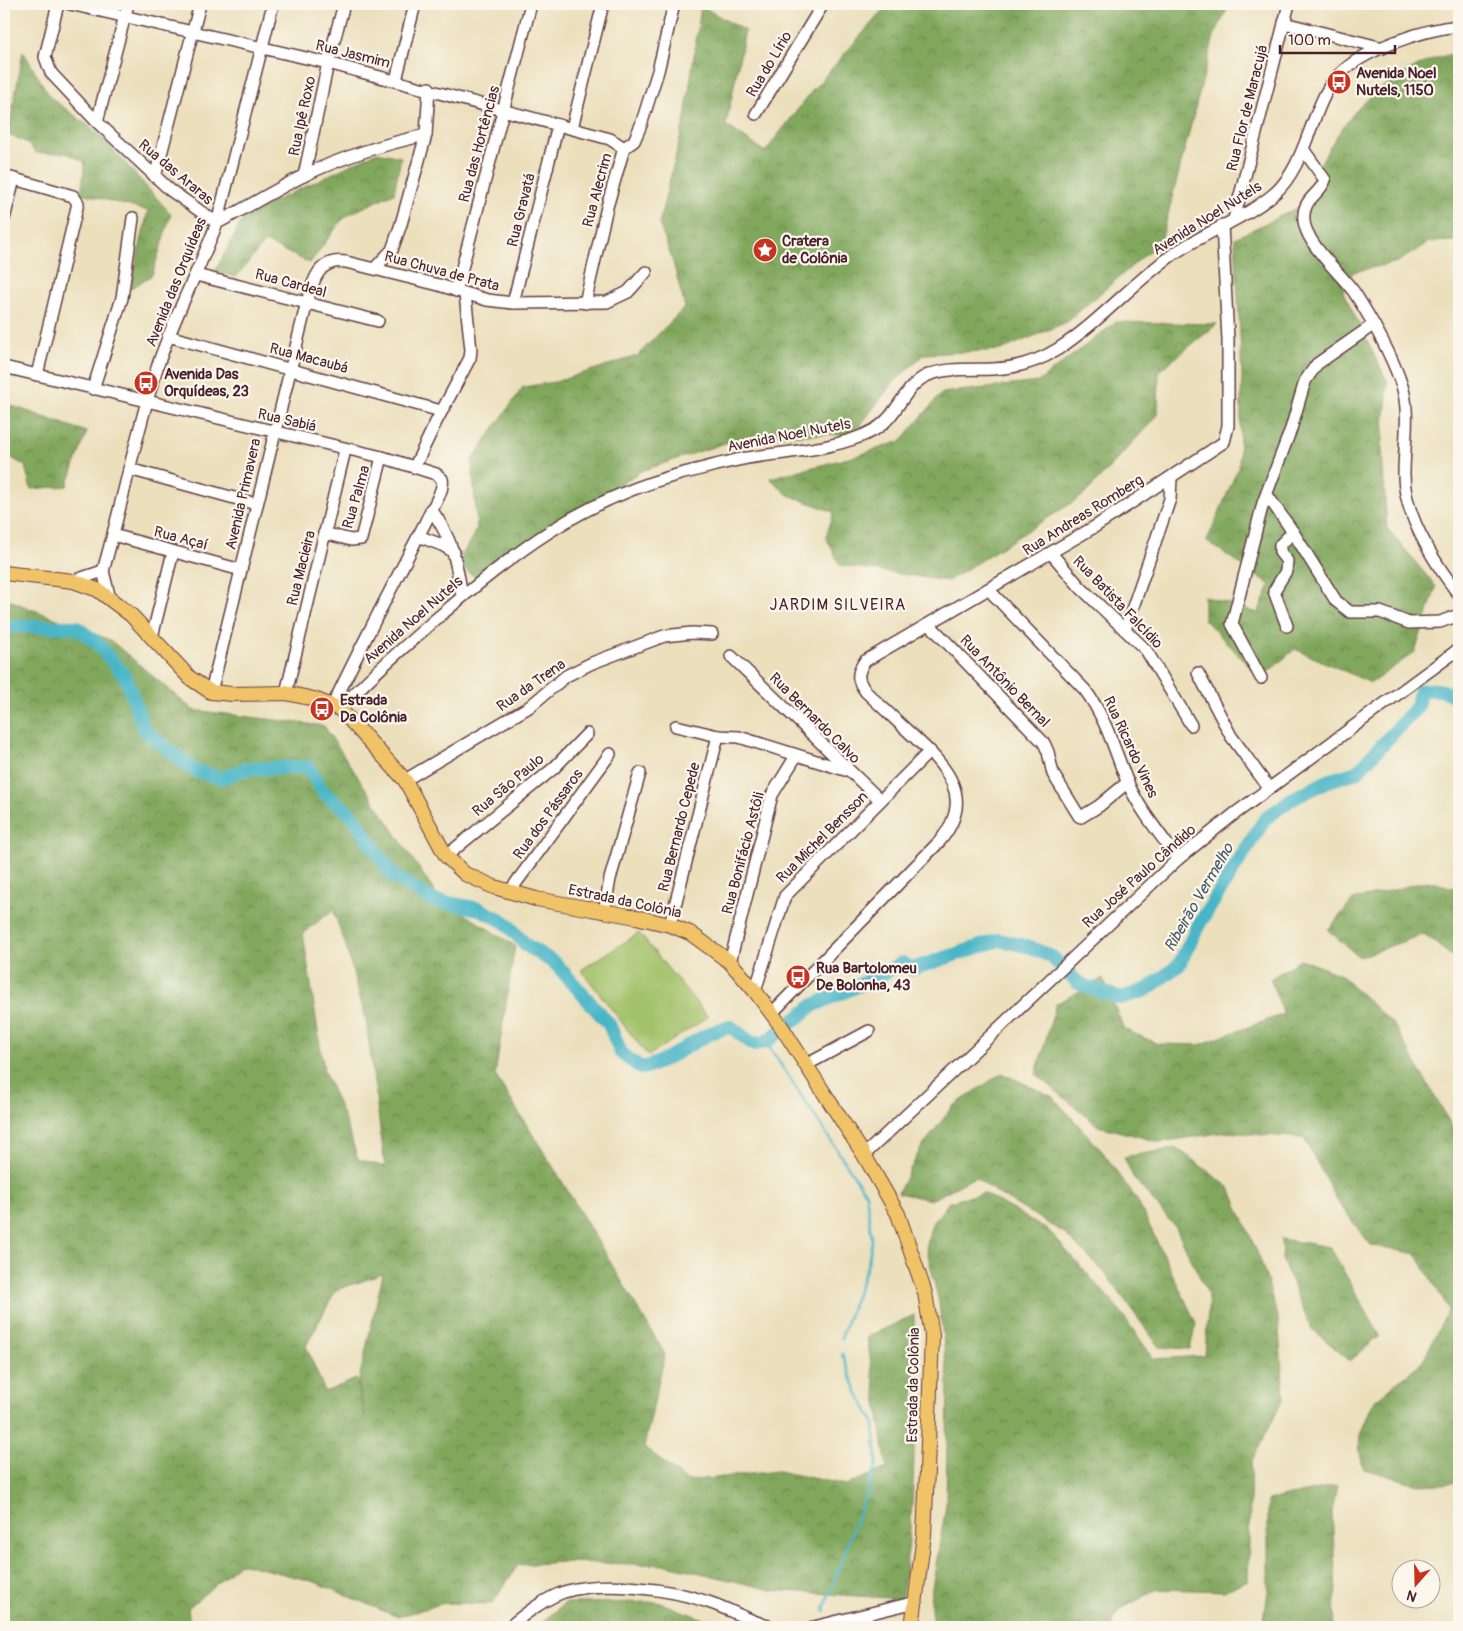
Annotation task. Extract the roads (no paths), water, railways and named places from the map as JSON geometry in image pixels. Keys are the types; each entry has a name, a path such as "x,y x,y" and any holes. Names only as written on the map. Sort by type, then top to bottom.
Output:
{"main road":[{"path":"4,573 73,581 98,590 131,615 190,678 211,692 232,694 286,693 336,707"},
{"name":"Estrada da Colônia","path":"336,707 406,780 446,856 464,874 510,891 670,925 690,933 730,962 772,1013 864,1155 898,1214 908,1240 925,1293 932,1335 924,1535 912,1627"}],"street":[{"name":"Rua das Araras","path":"58,4 45,62 51,73 97,122 155,177 192,207 217,223 304,176 369,150 426,135"},
{"name":"Rua Jasmim","path":"70,4 429,88 610,139 624,148"},
{"path":"97,122 128,4"},
{"path":"155,177 200,4"},
{"name":"Avenida das Orquídeas","path":"103,571 129,470 168,336 217,223 273,4"},
{"name":"Rua Ipê Roxo","path":"304,176 328,63 344,4"},
{"path":"396,80 415,4"},
{"name":"Rua das Hortências","path":"460,293 504,110 532,4"},
{"path":"572,128 603,4"},
{"name":"Rua Alecrim","path":"585,303 607,207 624,148 634,140 641,125 658,70 674,4"},
{"name":"Rua do Lírio","path":"756,114 820,4"},
{"name":"Rua Flor de Maracujá","path":"1234,219 1289,4"},
{"path":"1284,23 1384,48"},
{"name":"Avenida Noel Nutels","path":"336,707 501,564 542,536 618,494 678,475 744,459 799,451 857,438 874,431 885,422 911,389 927,376 954,370 1012,367 1051,353 1096,321 1158,265 1200,236 1263,203 1282,186 1293,171 1322,101 1333,82 1350,66 1384,48 1430,30 1459,26"},
{"path":"375,268 384,261 396,242 426,135 429,88"},
{"name":"Rua Gravatá","path":"513,303 558,124"},
{"path":"1303,149 1325,180 1306,206 1304,219 1308,234 1351,289 1384,341 1402,384 1406,412 1404,474 1407,504 1436,560 1458,592"},
{"path":"4,219 9,177 73,196 78,208 37,375"},
{"path":"94,389 122,298 133,218"},
{"name":"Rua Andreas Romberg","path":"930,751 859,684 858,673 865,661 1051,553 1171,478 1224,442 1228,426 1228,339 1222,225"},
{"name":"Rua Chuva de Prata","path":"316,276 327,263 334,261 375,268 487,300 513,303 585,303 607,302 618,298 628,292 646,272"},
{"name":"Rua Cardeal","path":"196,275 378,321"},
{"name":"Avenida Primavera","path":"211,692 289,368 316,276"},
{"path":"415,466 441,411 470,358 472,350 460,293"},
{"path":"1261,678 1232,624 1267,495 1310,372 1317,364 1373,325"},
{"name":"Rua Macaubá","path":"168,336 441,411"},
{"name":"Rua Sabiá","path":"4,368 415,466 436,474 443,481 431,510"},
{"name":"Rua Macieira","path":"286,693 345,450"},
{"name":"Rua Palma","path":"324,533 351,540 361,539 382,457"},
{"path":"129,470 256,504"},
{"path":"1125,630 1170,499 1171,478"},
{"path":"1267,495 1293,532 1336,601 1350,612 1380,612 1409,623 1440,622 1459,615"},
{"path":"336,707 388,590 431,510 443,527 454,552 462,596"},
{"path":"1287,626 1274,591 1286,571 1287,561 1280,552 1280,545 1293,532"},
{"name":"Rua Açaí","path":"113,536 241,570"},
{"path":"418,536 454,552"},
{"path":"152,637 173,552"},
{"name":"Rua Batista Falcídio","path":"1051,553 1080,587 1146,650 1156,662 1191,725"},
{"path":"73,581 103,571 110,599"},
{"name":"Rua Ricardo Vines","path":"988,589 1085,690 1098,707 1110,731 1128,782 1178,859"},
{"name":"Rua Antônio Bernal","path":"929,624 1044,743 1053,774 1079,816 1090,813 1128,782"},
{"name":"Rua da Trena","path":"406,780 529,707 566,676 592,663 664,636 692,633 712,634"},
{"name":"Rua José Paulo Cândido","path":"864,1155 1083,946 1178,859 1269,788 1459,649"},
{"name":"Rua Bernardo Calvo","path":"731,656 847,771 880,800"},
{"path":"1198,673 1231,736 1269,788"},
{"path":"676,726 718,736 740,737 847,771"},
{"name":"Rua São Paulo","path":"446,856 554,768 587,734"},
{"name":"Rua Bernardo Cepede","path":"670,925 718,736"},
{"path":"772,1013 947,833 956,811 955,787 947,772 930,751"},
{"name":"Rua Michel Bensson","path":"755,990 785,896 930,751"},
{"name":"Rua dos Pássaros","path":"510,891 610,754"},
{"name":"Rua Bonifácio Astôli","path":"730,962 772,795 796,756"},
{"path":"604,912 610,879 640,773"},
{"path":"806,1065 869,1031"},
{"path":"509,1627 542,1603 563,1592 586,1587 684,1595 772,1627"},
{"path":"814,1627 916,1602"}],"waterway":[{"name":"Ribeirão Vermelho","path":"4,626 76,627 96,642 125,676 145,731 195,771 222,778 245,769 308,767 323,792 352,815 392,875 432,900 480,909 505,922 526,945 556,964 609,1024 621,1053 641,1068 664,1060 708,1035 731,1027 753,1044 766,1042 814,1005 873,979 902,963 912,969 999,940 1030,947 1052,957 1076,981 1087,987 1121,998 1146,990 1179,965 1198,926 1265,819 1290,800 1328,781 1357,772 1417,707 1420,691 1441,690 1459,699"},
{"path":"766,1042 866,1194 872,1240 868,1263 841,1338"},
{"path":"825,1612 824,1609 877,1464 874,1422 857,1392 842,1354"}],"place":[{"name":"Avenida Noel Nutels, 1150","path":"1339,82"},
{"name":"Cratera de Colônia","path":"765,250"},
{"name":"Avenida Das Orquídeas, 23","path":"146,383"},
{"name":"Estrada Da Colônia","path":"322,709"},
{"name":"Rua Bartolomeu De Bolonha, 43","path":"798,977"}],"district":[{"name":"JARDIM SILVEIRA","path":"838,604"}]}
